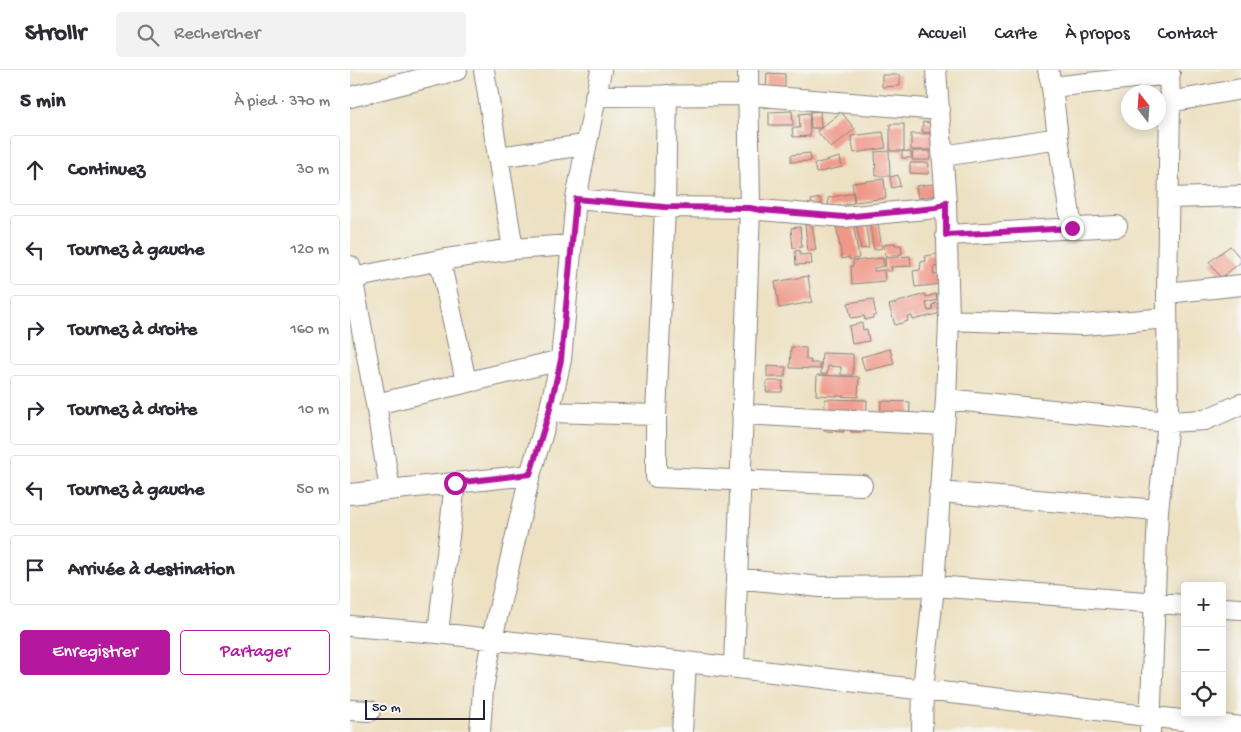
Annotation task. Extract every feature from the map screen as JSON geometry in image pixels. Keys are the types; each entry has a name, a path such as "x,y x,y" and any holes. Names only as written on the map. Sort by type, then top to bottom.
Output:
{"street":[{"path":"350,97 457,70"},
{"path":"484,70 513,249"},
{"path":"480,732 483,689 492,639 530,474 549,412 561,360 576,199 601,70"},
{"path":"734,667 750,208 748,70"},
{"path":"922,732 923,689 934,586 946,400 949,320 946,202 936,70"},
{"path":"1072,228 1050,78 1169,72 1168,422 1158,510 1150,724"},
{"path":"1170,102 1241,89"},
{"path":"667,95 656,415 656,477 862,484"},
{"path":"595,96 748,96 940,110"},
{"path":"943,156 1058,138"},
{"path":"498,157 585,145"},
{"path":"1168,198 1241,196"},
{"path":"576,199 664,207 750,208 844,217 936,208 946,202"},
{"path":"946,235 1118,226"},
{"path":"390,490 376,404 354,308 351,272 513,249 571,245"},
{"path":"440,260 466,382"},
{"path":"1167,293 1241,285"},
{"path":"949,320 1083,326 1167,318"},
{"path":"376,404 561,360"},
{"path":"946,400 1168,422 1204,420 1241,404"},
{"path":"549,412 656,415"},
{"path":"742,414 944,425"},
{"path":"350,494 530,474"},
{"path":"438,633 455,483"},
{"path":"940,492 1158,510"},
{"path":"737,578 820,587 934,586 1181,605"},
{"path":"1226,608 1241,609"},
{"path":"350,626 438,633 923,689 1150,724 1241,727"},
{"path":"682,732 686,662"},
{"path":"350,710 370,711"}],"building":[{"path":"767,73 785,74 785,92 766,91"},
{"path":"882,75 900,75 900,86 882,87"},
{"path":"792,111 793,125 769,125 769,112"},
{"path":"820,111 821,128 811,128 810,112"},
{"path":"841,112 855,129 831,148 817,131"},
{"path":"809,113 810,136 793,137 792,128 800,128 799,114"},
{"path":"923,122 933,123 932,133 922,132"},
{"path":"890,124 904,124 904,151 890,151"},
{"path":"883,132 886,148 854,153 851,136"},
{"path":"911,134 938,134 937,150 911,150"},
{"path":"889,151 890,176 876,176 875,152"},
{"path":"902,151 911,152 911,158 902,158"},
{"path":"913,151 930,151 930,160 912,160"},
{"path":"810,153 811,161 791,162 791,155"},
{"path":"840,157 842,167 816,173 814,164"},
{"path":"910,163 929,163 928,174 910,173"},
{"path":"898,175 900,186 892,188 890,177"},
{"path":"884,179 886,198 855,202 852,183"},
{"path":"934,184 937,195 918,198 916,186"},
{"path":"853,193 854,203 829,208 828,198"},
{"path":"820,198 822,206 813,208 811,200"},
{"path":"865,221 869,248 861,249 856,223"},
{"path":"853,222 859,258 850,260 849,257 842,259 836,225"},
{"path":"812,224 816,250 808,251 805,225"},
{"path":"878,224 882,248 874,250 870,225"},
{"path":"800,227 802,247 793,248 791,228"},
{"path":"892,243 901,245 902,254 885,256 884,245"},
{"path":"1230,246 1241,259 1241,262 1221,278 1209,262"},
{"path":"800,250 800,255 811,254 812,264 796,265 795,251"},
{"path":"944,253 941,266 933,267 934,275 941,274 942,284 915,287 913,271 920,270 921,262 926,261 925,256"},
{"path":"910,256 911,266 891,267 892,271 886,271 885,258"},
{"path":"883,258 884,266 874,268 874,271 884,270 885,281 852,284 851,266 853,266 853,261"},
{"path":"808,276 812,302 779,308 775,282"},
{"path":"925,294 926,297 936,294 937,300 926,303 928,311 933,310 932,305 938,303 941,313 913,320 912,316 907,317 908,321 895,325 889,305"},
{"path":"873,299 876,315 873,318 865,320 864,316 851,318 848,303"},
{"path":"862,323 863,330 867,329 869,341 852,344 849,326"},
{"path":"791,347 806,348 806,360 811,360 810,363 820,363 820,369 790,368"},
{"path":"890,349 894,364 865,371 861,357"},
{"path":"822,353 853,354 853,375 841,375 841,367 828,366 827,374 821,374"},
{"path":"767,366 786,367 785,377 767,377"},
{"path":"817,375 859,377 858,397 816,395"},
{"path":"767,381 783,381 782,392 766,392"},
{"path":"825,399 867,400 866,432 851,432 851,420 844,420 844,432 824,431"},
{"path":"881,401 910,402 909,430 880,429"}],"route":[{"path":"455,483 530,474 549,412 561,360 576,199 664,207 750,208 844,217 936,208 946,202 946,235 1072,228"}]}
